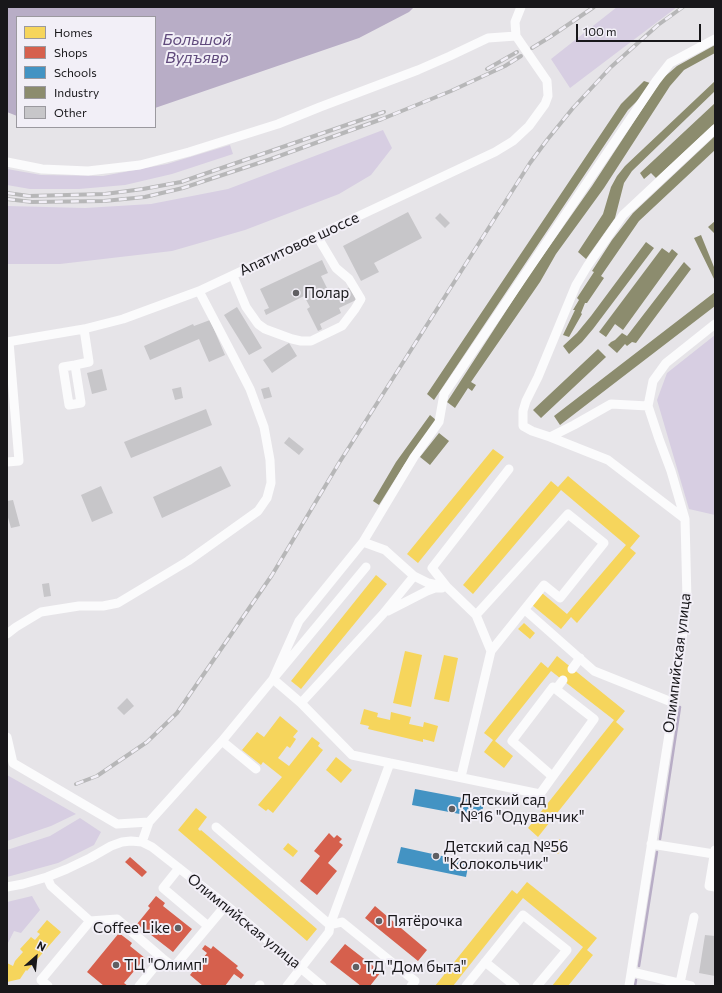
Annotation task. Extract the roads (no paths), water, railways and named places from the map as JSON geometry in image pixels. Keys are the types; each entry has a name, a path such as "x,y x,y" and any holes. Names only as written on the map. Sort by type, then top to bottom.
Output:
{"street":[{"path":"7,162 42,169 88,171 140,165 189,152 278,124 320,106 418,70 488,38 516,36 515,22 521,7"},
{"name":"Апатитовое шоссе","path":"8,342 84,329 123,319 199,291 495,152 512,141 529,126 545,104 548,96 548,81 516,36"},
{"path":"273,679 299,621 363,542 414,457 439,422 444,394 656,81 670,63 715,39"},
{"path":"685,519 608,460 532,431 523,426 523,411 576,285 588,265 623,215 715,129"},
{"path":"233,276 246,307 258,324 292,339 311,342 342,326 361,299 350,279 336,268 317,236"},
{"path":"7,634 41,612 79,606 102,606 118,603 188,561 258,511 267,498 271,483 270,460 264,427 250,389 199,291"},
{"name":"Олимпийская улица","path":"629,986 674,703 687,600 685,519 671,471 648,406 653,381 666,363 715,324"},
{"path":"75,365 89,362 84,329"},
{"path":"7,462 19,461 8,342"},
{"path":"550,437 611,404 648,406"},
{"path":"491,651 476,615 447,587 432,568 509,469"},
{"path":"461,778 491,651 544,586 560,598 604,543 568,514 476,615"},
{"path":"363,542 385,550 414,576 428,583 447,587"},
{"path":"7,887 47,877 67,869 111,846 122,842 142,842 149,822 222,741 366,567"},
{"path":"301,703 383,614 414,576"},
{"path":"383,614 427,591 435,588 447,587"},
{"path":"524,610 594,671 674,703"},
{"path":"572,669 580,658"},
{"path":"273,679 301,703 352,755 540,794 594,719 553,687 512,741 552,776"},
{"path":"556,689 563,680"},
{"path":"7,737 13,763 117,824 149,822"},
{"path":"222,741 256,769"},
{"path":"287,986 329,932 330,925 390,763"},
{"path":"216,827 330,925"},
{"name":"Олимпийская улица","path":"142,842 165,856 301,967 322,986"},
{"path":"651,844 715,852 710,886 715,887"},
{"path":"179,868 163,888 208,926"},
{"path":"47,877 51,886 90,921"},
{"path":"48,986 41,980 90,921 117,919 174,967 226,905"},
{"path":"466,986 524,915 567,950 537,986"},
{"path":"680,983 694,916"},
{"path":"330,925 342,922 415,981 411,986"},
{"path":"139,986 162,958"},
{"path":"485,962 514,986"},
{"path":"632,972 691,986"}],"water":[{"name":"Большой Вудъявр","path":"7,7 414,7 409,12 359,38 156,108 156,16 16,16 16,116 7,112"}],"waterway":[{"path":"660,839 680,707"},
{"path":"639,966 657,852"},
{"path":"635,986 636,980"}],"railway":[{"path":"532,48 594,7"},
{"path":"76,784 97,776 147,742 177,713 272,575 339,463 530,163 573,108 611,67 658,25 683,7"},
{"path":"487,69 517,52"},
{"path":"7,199 32,202 104,201 145,197 183,188 271,159 382,119 451,91 505,66 521,56"},
{"path":"7,193 29,196 105,194 181,182 384,112"}],"place":[{"name":"Полар","path":"296,293"},
{"name":"Детский сад №16 \"Одуванчик\"","path":"452,809"},
{"name":"Детский сад №56 \"Колокольчик\"","path":"436,856"},
{"name":"Пятёрочка","path":"379,921"},
{"name":"Coffee Like","path":"178,928"},
{"name":"ТЦ \"Олимп\"","path":"116,965"},
{"name":"ТД \"Дом быта\"","path":"356,967"}]}
